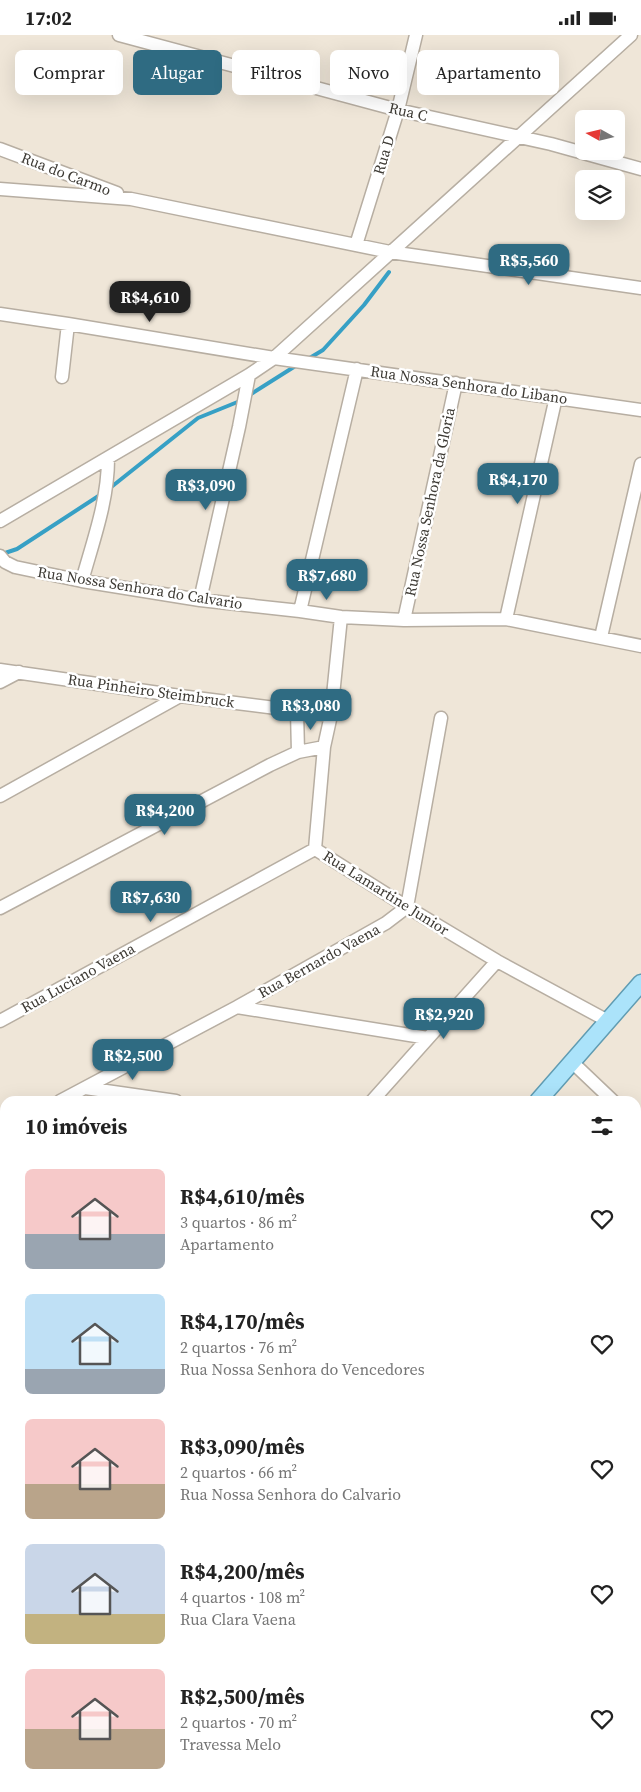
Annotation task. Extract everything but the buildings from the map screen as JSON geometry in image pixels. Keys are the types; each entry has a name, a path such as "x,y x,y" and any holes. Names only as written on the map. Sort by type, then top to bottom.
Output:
{"main road":[{"path":"542,1096 641,983"}],"street":[{"name":"Rua C","path":"119,35 398,110 524,137 641,169"},
{"name":"Rua D","path":"356,245 398,110 416,35"},
{"path":"0,521 108,459 249,375 274,358 524,137 631,35"},
{"name":"Rua do Carmo","path":"0,149 131,199"},
{"path":"0,189 131,199 395,252 641,288"},
{"name":"Rua Nossa Senhora do Libano","path":"0,314 274,358 556,397 641,411"},
{"path":"62,377 68,324"},
{"path":"300,611 357,369"},
{"path":"200,600 249,375"},
{"name":"Rua Nossa Senhora da Gloria","path":"404,621 456,383"},
{"path":"506,619 556,397"},
{"path":"82,581 108,481 108,459"},
{"path":"601,637 641,464"},
{"name":"Rua Nossa Senhora do Calvario","path":"2,559 15,567 82,581 200,600 341,617 404,621 506,619 641,646"},
{"name":"Rua Lamartine Junior","path":"341,617 331,715 324,747 315,849 406,907 497,961 608,1021"},
{"name":"Rua Pinheiro Steimbruck","path":"0,670 331,715"},
{"path":"0,682 18,672"},
{"path":"0,795 180,695"},
{"path":"297,711 298,752"},
{"path":"406,907 441,718"},
{"path":"0,908 270,765 298,752 324,747"},
{"name":"Rua Luciano Vaena","path":"0,1021 315,849"},
{"name":"Rua Bernardo Vaena","path":"70,1096 237,1007 386,923 406,907"},
{"path":"377,1096 497,961"},
{"path":"237,1007 428,1039"},
{"path":"572,1062 608,1096"},
{"path":"85,1088 141,1096"}],"waterway":[{"path":"308,359 323,350 364,305 389,272"},
{"path":"248,396 297,365"},
{"path":"110,488 198,418 240,401"},
{"path":"2,554 17,549 100,495"}]}
